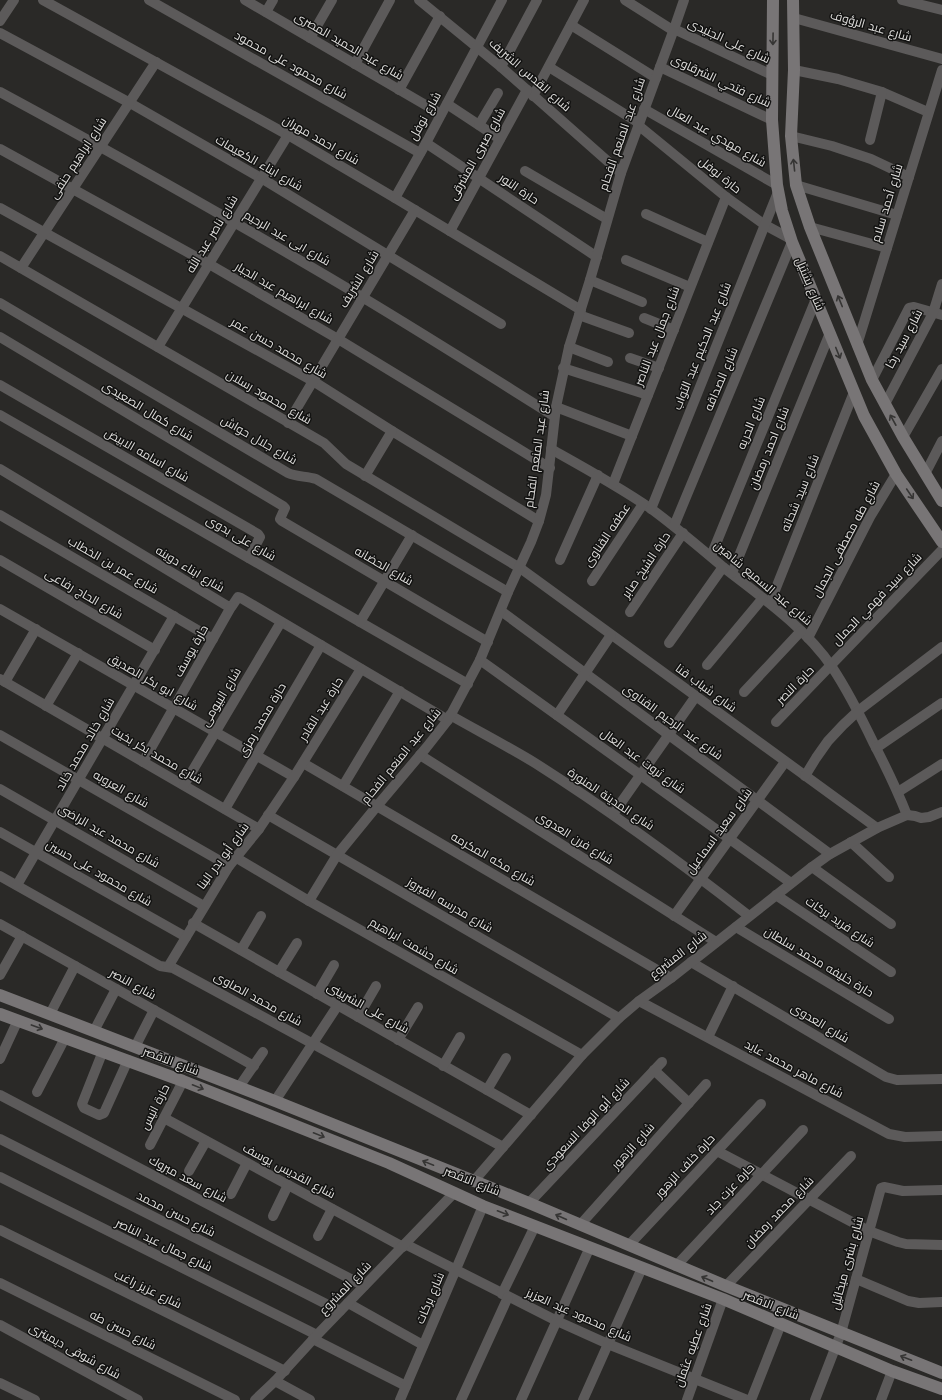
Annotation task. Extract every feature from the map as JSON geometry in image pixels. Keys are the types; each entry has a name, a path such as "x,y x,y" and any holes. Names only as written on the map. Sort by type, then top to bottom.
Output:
{"street":[{"path":"1,18 14,0"},
{"name":"شارع احمد مهران","path":"43,0 288,135 415,210 580,313 629,333"},
{"name":"شارع محمود على محمود","path":"149,0 420,153"},
{"name":"شارع عبد الحميد المصرى","path":"245,0 441,114"},
{"path":"266,12 273,0"},
{"path":"310,38 332,0"},
{"path":"355,64 390,0"},
{"name":"شارع القدس الشريف","path":"419,0 501,67 621,173"},
{"path":"477,47 502,0"},
{"path":"501,67 537,0"},
{"name":"شارع صبرى المشرقى","path":"450,232 500,139 549,67 584,0"},
{"name":"شارع على الجنيدى","path":"625,0 674,30 772,75"},
{"name":"شارع عبد المنعم الفحام","path":"309,901 337,855 420,756 449,717 480,660 508,592 520,568 539,521 546,495 555,412 563,368 569,347 621,173 684,0"},
{"name":"شارع بشتيل","path":"773,0 772,120 777,188 782,211 792,240 864,416 896,474 942,542"},
{"name":"شارع بشتيل","path":"793,0 794,70 791,136 796,185 810,227 872,380 903,436 942,501"},
{"path":"902,0 942,10"},
{"path":"399,90 440,16"},
{"name":"شارع عبد الرؤوف","path":"794,18 942,59"},
{"path":"571,25 656,78"},
{"name":"شارع ابناء الكعيمات","path":"0,33 130,103 261,178 501,324"},
{"name":"شارع نوفل","path":"395,198 477,47"},
{"name":"شارع ابراهيم حنفى","path":"21,268 156,62"},
{"name":"حارة نوفل","path":"549,67 638,124 726,197 764,225 792,240"},
{"name":"شارع فتحي الشرقاوى","path":"660,67 772,120"},
{"path":"794,70 838,79 882,92 928,112"},
{"name":"شارع أحمد سلام","path":"857,345 942,70"},
{"name":"شارع ابى عبد الرحيم","path":"0,92 235,222 555,412 632,436"},
{"path":"870,140 882,92"},
{"path":"479,125 498,93"},
{"path":"447,104 500,139"},
{"name":"شارع مهدي عبد العال","path":"644,109 777,188"},
{"name":"شارع ناصر عبد الله","path":"158,347 288,135"},
{"path":"791,136 832,146 871,159 909,177"},
{"name":"حارة النور","path":"426,143 597,257"},
{"name":"شارع ابراهيم عبد الجبار","path":"0,149 209,264 338,339 550,468"},
{"path":"525,171 607,219"},
{"path":"796,185 898,215"},
{"name":"شارع عبد الحكيم عبد التواب","path":"647,506 764,225 777,188"},
{"name":"شارع جمال عبد الناصر","path":"614,484 726,197"},
{"name":"شارع محمد حسن عمر","path":"0,208 313,381 539,521"},
{"name":"شارع الشريف","path":"288,423 415,210"},
{"path":"646,214 708,242"},
{"path":"810,227 887,248"},
{"name":"شارع الصداقه","path":"674,526 792,240"},
{"name":"شارع محمود رسلان","path":"0,256 324,443 340,459 366,476 520,568"},
{"path":"626,260 690,287"},
{"path":"590,280 642,302"},
{"name":"شارع سيد رخا","path":"885,404 938,314 942,284"},
{"name":"شارع الحريه","path":"711,556 816,299"},
{"name":"شارع جلال حواش","path":"0,303 288,473 295,476 308,476 316,479 508,592"},
{"path":"872,380 910,308 914,307 938,314"},
{"path":"644,318 674,330"},
{"name":"شارع احمد رمضان","path":"669,643 728,570 830,333"},
{"name":"شارع كمال الصعيدى","path":"0,337 283,506"},
{"path":"569,347 608,362"},
{"path":"630,358 658,368"},
{"path":"563,368 648,395"},
{"path":"903,436 942,369"},
{"name":"شارع اسامه الابيض","path":"0,384 258,534 260,538 259,542 249,558"},
{"name":"شارع سيد شحاته","path":"707,666 767,601 854,392"},
{"name":"شارع على بدوى","path":"0,415 468,684"},
{"path":"366,476 392,431"},
{"path":"925,474 942,441"},
{"name":"شارع عبد السميع شاهين","path":"551,449 614,484 647,506 684,533 805,634 832,666 858,711 898,792 907,815"},
{"name":"شارع ابناء دوينه","path":"0,469 231,607 238,597 241,598 361,669 449,717"},
{"name":"شارع طه مصطفى الجمال","path":"744,692 805,634 870,517 896,474"},
{"path":"560,560 598,475"},
{"name":"شارع الحضانه","path":"283,506 285,508 280,519 282,521 488,642"},
{"name":"عطفه القناوى","path":"592,581 647,506"},
{"name":"شارع عمر بن الخطاب","path":"0,515 213,639"},
{"name":"حارة الشيخ صابر","path":"630,612 684,533"},
{"path":"360,622 412,535"},
{"name":"شارع سيد فهمي الجمال","path":"832,666 942,550"},
{"name":"شارع الحاج رفاعى","path":"0,560 155,650"},
{"name":"شارع شباب قنا","path":"520,568 877,828"},
{"name":"حارة يوسف","path":"143,762 231,607"},
{"name":"شارع ابو بكر الصديق","path":"0,609 294,777"},
{"name":"شارع عبد الرحيم القناوى","path":"501,611 830,854"},
{"name":"شارع خالد محمد خالد","path":"17,885 174,616"},
{"name":"شارع البيومى","path":"184,785 281,622"},
{"path":"2,680 36,629"},
{"path":"557,715 611,635"},
{"name":"حارة محمد رمزى","path":"225,809 321,645"},
{"path":"805,776 828,741 858,711 942,647"},
{"path":"46,706 78,653"},
{"name":"شارع ثروت عبد العال","path":"480,660 790,883"},
{"name":"حارة النصر","path":"776,722 832,666"},
{"name":"حارة عبد القادر","path":"303,763 361,669"},
{"name":"شارع محمد بكر بخيت","path":"2,680 259,829"},
{"path":"343,786 400,691"},
{"path":"613,814 696,696"},
{"path":"876,748 942,703"},
{"name":"شارع المدينة المنورة","path":"449,717 533,762 613,814 749,916"},
{"name":"شارع العروبه","path":"0,735 79,780 232,861"},
{"name":"شارع فرن العدوى","path":"420,756 716,942"},
{"name":"شارع سعيد اسماعيل","path":"674,916 785,762"},
{"name":"شارع أبو بدر البنا","path":"168,967 193,923 232,861 259,829 303,763"},
{"name":"شارع مكه المكرمه","path":"303,763 671,978"},
{"path":"898,792 942,764"},
{"name":"شارع محمد عبد الراضى","path":"0,789 204,906"},
{"path":"907,815 921,818 929,817 942,812"},
{"name":"شارع مدرسه الفيروز","path":"268,815 619,1018"},
{"name":"شارع المشروع","path":"473,1182 582,1055 619,1018 639,1001 692,962 790,883 830,854 877,828 907,815"},
{"name":"شارع محمود على حسين","path":"0,832 186,937"},
{"path":"851,842 889,877"},
{"name":"شارع حشمت ابراهيم","path":"232,861 309,901 582,1055"},
{"path":"812,867 891,924"},
{"name":"شارع محمد الصاوى","path":"0,876 160,966 173,968 503,1147"},
{"name":"شارع فريد بركات","path":"776,895 890,972"},
{"path":"241,950 261,916"},
{"name":"شارع على الشربينى","path":"193,923 530,1115"},
{"name":"شارع النصر","path":"0,924 254,1066"},
{"name":"حارة خليفه محمد سلطان","path":"736,927 889,1019"},
{"path":"0,975 22,936"},
{"path":"279,972 297,943"},
{"name":"شارع العدوى","path":"692,962 886,1077 897,1080 942,1079"},
{"path":"317,994 334,965"},
{"path":"50,1014 75,966"},
{"path":"358,1017 376,986"},
{"path":"708,1037 733,986"},
{"path":"94,1031 116,989"},
{"name":"شارع الاقصر","path":"0,995 275,1101 473,1182 529,1203 676,1266 942,1372"},
{"name":"شارع ماهر محمد عايد","path":"639,1001 889,1134 905,1137 942,1136"},
{"path":"275,1101 338,1005"},
{"path":"398,1040 418,1007"},
{"path":"134,1047 154,1010"},
{"name":"شارع الاقصر","path":"0,1014 183,1081 389,1163 483,1206 723,1299 892,1371 941,1390"},
{"path":"0,1059 18,1020"},
{"path":"443,1066 460,1037"},
{"path":"37,1092 65,1038"},
{"path":"103,1051 82,1104 84,1108 99,1115 104,1113 128,1060"},
{"path":"239,1087 263,1052"},
{"path":"487,1090 506,1058"},
{"name":"شارع أبو الوفا السعودى","path":"529,1203 662,1062"},
{"path":"654,1070 689,1103"},
{"name":"حارة انيس","path":"150,1145 183,1081"},
{"name":"شارع الزهور","path":"580,1225 706,1084"},
{"name":"شارع سعد مبروك","path":"0,1095 364,1286"},
{"name":"حارة خلف الزهور","path":"629,1245 761,1104"},
{"name":"شارع القديس يوسف","path":"164,1118 288,1185 404,1245"},
{"name":"حارة عزت جاد","path":"676,1266 803,1130"},
{"name":"شارع حسن محمد","path":"0,1139 340,1311"},
{"path":"189,1171 206,1141"},
{"path":"717,1151 869,1231 906,1244 942,1245"},
{"name":"شارع محمد رمضان","path":"726,1286 851,1156"},
{"path":"231,1194 247,1163"},
{"name":"شارع جمال عبد الناصر","path":"0,1177 315,1337 406,1386"},
{"path":"273,1216 288,1185"},
{"name":"شارع بشرى ميخائيل","path":"815,1400 841,1333 881,1188 884,1187 902,1191 942,1190"},
{"name":"شارع المشروع","path":"256,1400 275,1382 315,1337 454,1193"},
{"name":"شارع بركات","path":"400,1400 483,1206"},
{"path":"318,1236 332,1208"},
{"path":"461,1400 535,1226"},
{"name":"شارع عزيز راغب","path":"0,1230 285,1371"},
{"name":"شارع محمود عبد العزيز","path":"404,1245 557,1321 608,1344 747,1400"},
{"path":"522,1400 590,1247"},
{"path":"588,1399 608,1344 642,1268"},
{"path":"856,1279 908,1301 919,1303 942,1302"},
{"name":"شارع حسن طه","path":"0,1283 235,1400"},
{"name":"شارع عطيه عثمان","path":"686,1400 723,1299"},
{"path":"348,1303 423,1345"},
{"path":"751,1400 781,1324"},
{"name":"شارع شوقى ديميترى","path":"0,1325 138,1400"},
{"path":"881,1400 892,1371"},
{"path":"275,1382 310,1400"},
{"path":"0,1383 35,1400"}]}
